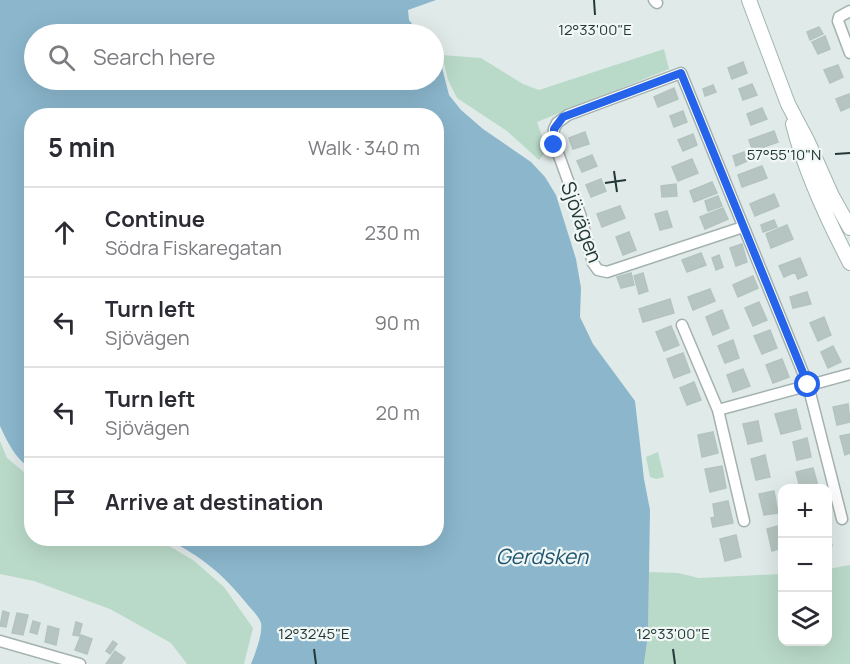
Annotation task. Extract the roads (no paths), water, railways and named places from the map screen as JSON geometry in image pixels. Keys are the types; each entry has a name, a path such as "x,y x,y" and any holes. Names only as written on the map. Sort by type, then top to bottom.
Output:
{"main road":[{"path":"749,0 788,104 799,149 820,201 850,263"},
{"path":"788,104 850,228"}],"street":[{"path":"850,11 839,16 839,28 850,53"},
{"name":"Sjövägen","path":"681,73 743,227 607,272 598,270 593,263 580,214 554,145 554,129 560,120 568,115 681,73"},
{"path":"743,227 808,385 842,519"},
{"path":"681,325 718,410 744,521"},
{"path":"718,410 850,374"},
{"path":"0,641 45,659 80,664"}],"water":[{"name":"Gerdsken","path":"0,0 436,0 408,10 409,20 412,24 24,24 24,90 444,90 444,76 449,95 461,110 483,129 531,162 545,177 556,195 576,259 581,288 580,317 593,344 635,401 650,510 648,635 644,664 251,664 261,633 259,618 229,583 211,567 180,546 444,546 444,108 24,108 24,463 16,455 0,426"}]}
